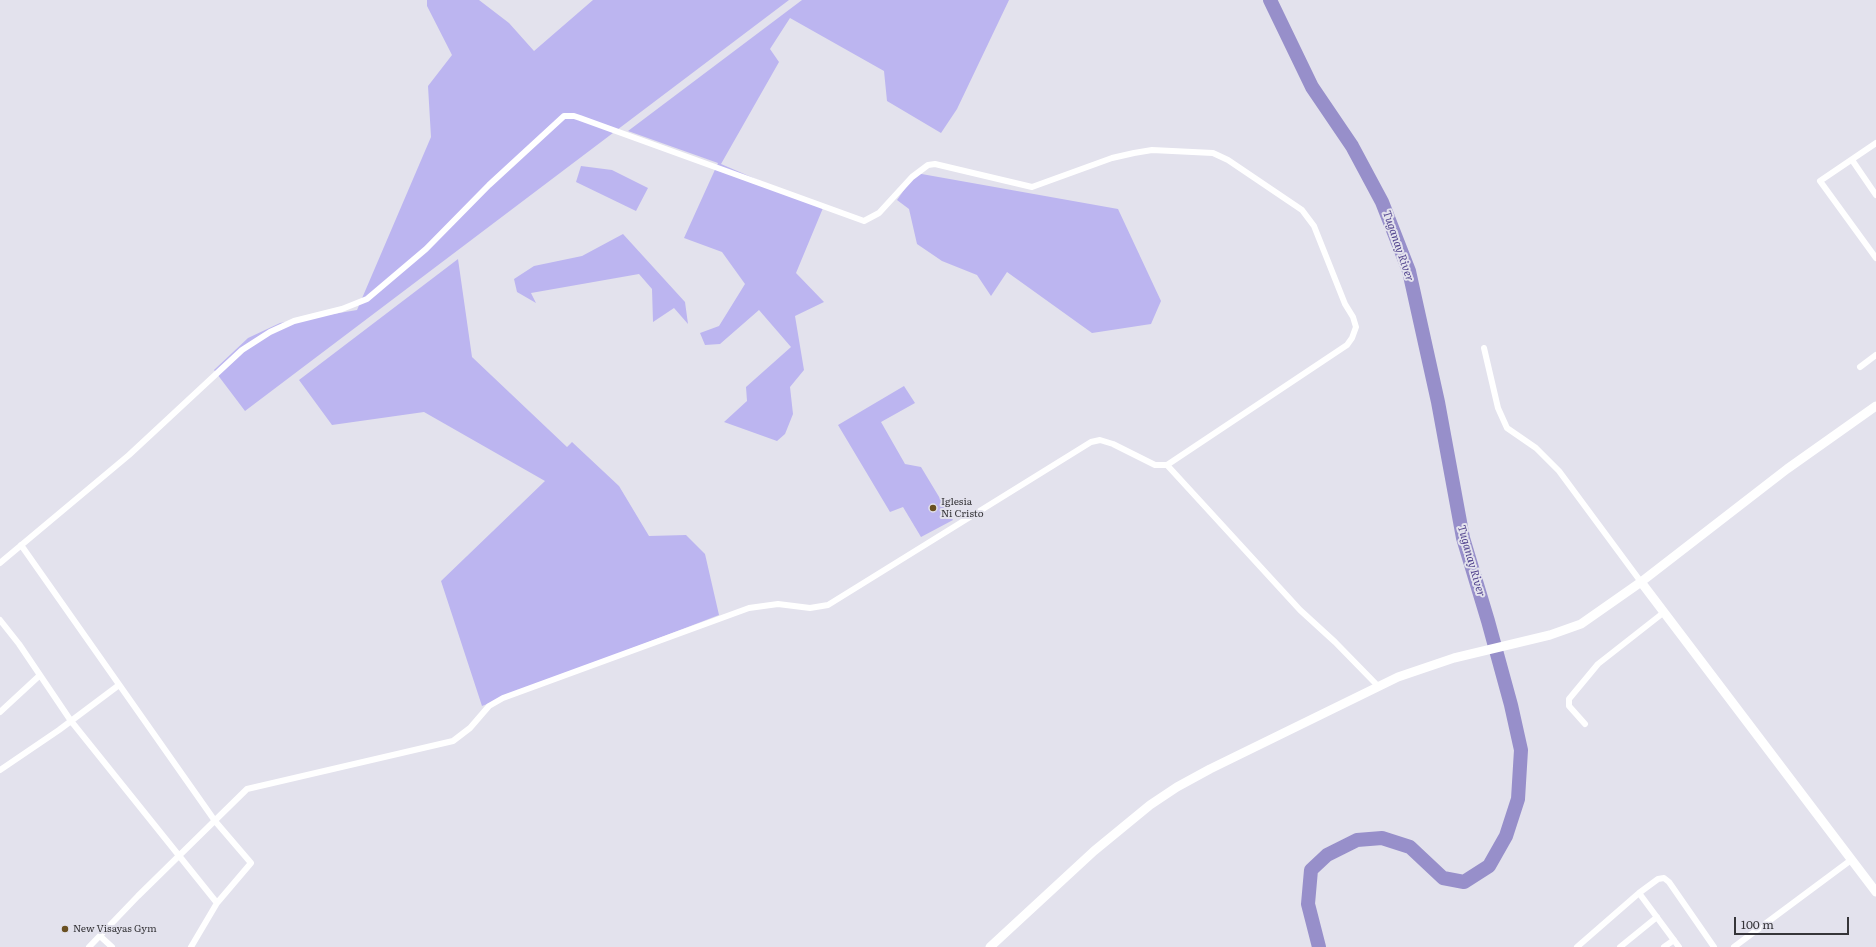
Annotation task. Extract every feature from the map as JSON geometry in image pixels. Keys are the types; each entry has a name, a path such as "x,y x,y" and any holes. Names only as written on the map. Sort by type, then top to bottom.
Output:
{"street":[{"path":"0,563 128,455 242,350 270,332 294,321 342,308 366,299 426,249 489,185 560,119 568,116 580,118 864,221 867,221 886,206 920,169 935,164 1032,187 1112,158 1152,150 1213,154 1228,160 1292,202 1308,218 1314,226 1345,304 1353,317 1356,327 1352,338 1347,345 1167,465 1155,465 1113,444 1100,440 1091,442 828,605 810,608 778,604 749,608 503,698 489,706 470,728 453,741 247,789 138,896 89,947"},
{"path":"1876,143 1820,181 1876,258"},
{"path":"1852,160 1875,190"},
{"path":"1484,348 1498,408 1507,428 1536,448 1551,462 1663,613 1876,892"},
{"path":"1860,366 1876,355"},
{"path":"990,947 1094,851 1150,805 1210,769 1378,686 1436,663 1532,640 1581,624 1641,582 1787,469 1876,406"},
{"path":"1167,465 1300,610 1335,642 1378,686"},
{"path":"21,546 215,822 251,864 217,903 191,947"},
{"path":"1585,724 1569,706 1569,699 1598,664 1663,613"},
{"path":"0,620 71,721 217,903"},
{"path":"0,632 5,627"},
{"path":"0,712 39,676"},
{"path":"0,770 71,721 119,685"},
{"path":"1734,947 1851,860"},
{"path":"1577,947 1639,894 1658,879 1664,878 1714,947"},
{"path":"1639,894 1679,947"},
{"path":"1620,947 1657,917"},
{"path":"100,936 112,947"},
{"path":"1664,947 1674,940"}],"shaded area":[{"path":"427,0 479,0 509,23 534,51 593,0 789,0 245,411 214,370 248,338 280,323 357,310 431,137 428,86 452,55 427,6"},
{"path":"802,0 1009,0 957,109 941,133 887,101 884,71 790,18 770,49 779,62 721,164 823,208 796,273 824,302 795,316 804,370 790,387 793,414 785,434 777,441 724,422 747,401 746,387 791,347 759,310 720,344 705,345 700,333 719,326 745,284 722,252 684,238 718,163 628,131"},
{"path":"581,166 612,170 648,188 636,211 576,182"},
{"path":"916,173 1118,209 1161,301 1151,324 1092,333 1007,272 991,296 977,275 942,261 917,244 909,209 897,200"},
{"path":"623,234 685,302 688,324 674,308 653,322 652,289 639,274 531,293 536,303 517,292 514,279 534,266 582,256"},
{"path":"458,259 472,357 567,447 572,442 619,486 649,536 686,535 705,554 719,615 482,706 441,581 545,481 424,412 332,425 299,380"},
{"path":"904,386 915,403 881,422 905,464 921,467 953,520 921,537 903,507 890,512 838,425"}],"waterway":[{"name":"Tuganay River","path":"1270,0 1312,87 1352,146 1382,202 1409,271 1438,402 1463,538 1511,705 1521,750 1518,799 1506,836 1489,866 1464,882 1443,878 1410,847 1382,838 1357,840 1327,855 1311,870 1308,904 1319,947"}],"place":[{"name":"Iglesia Ni Cristo","path":"933,508"},
{"name":"New Visayas Gym","path":"65,929"}]}
